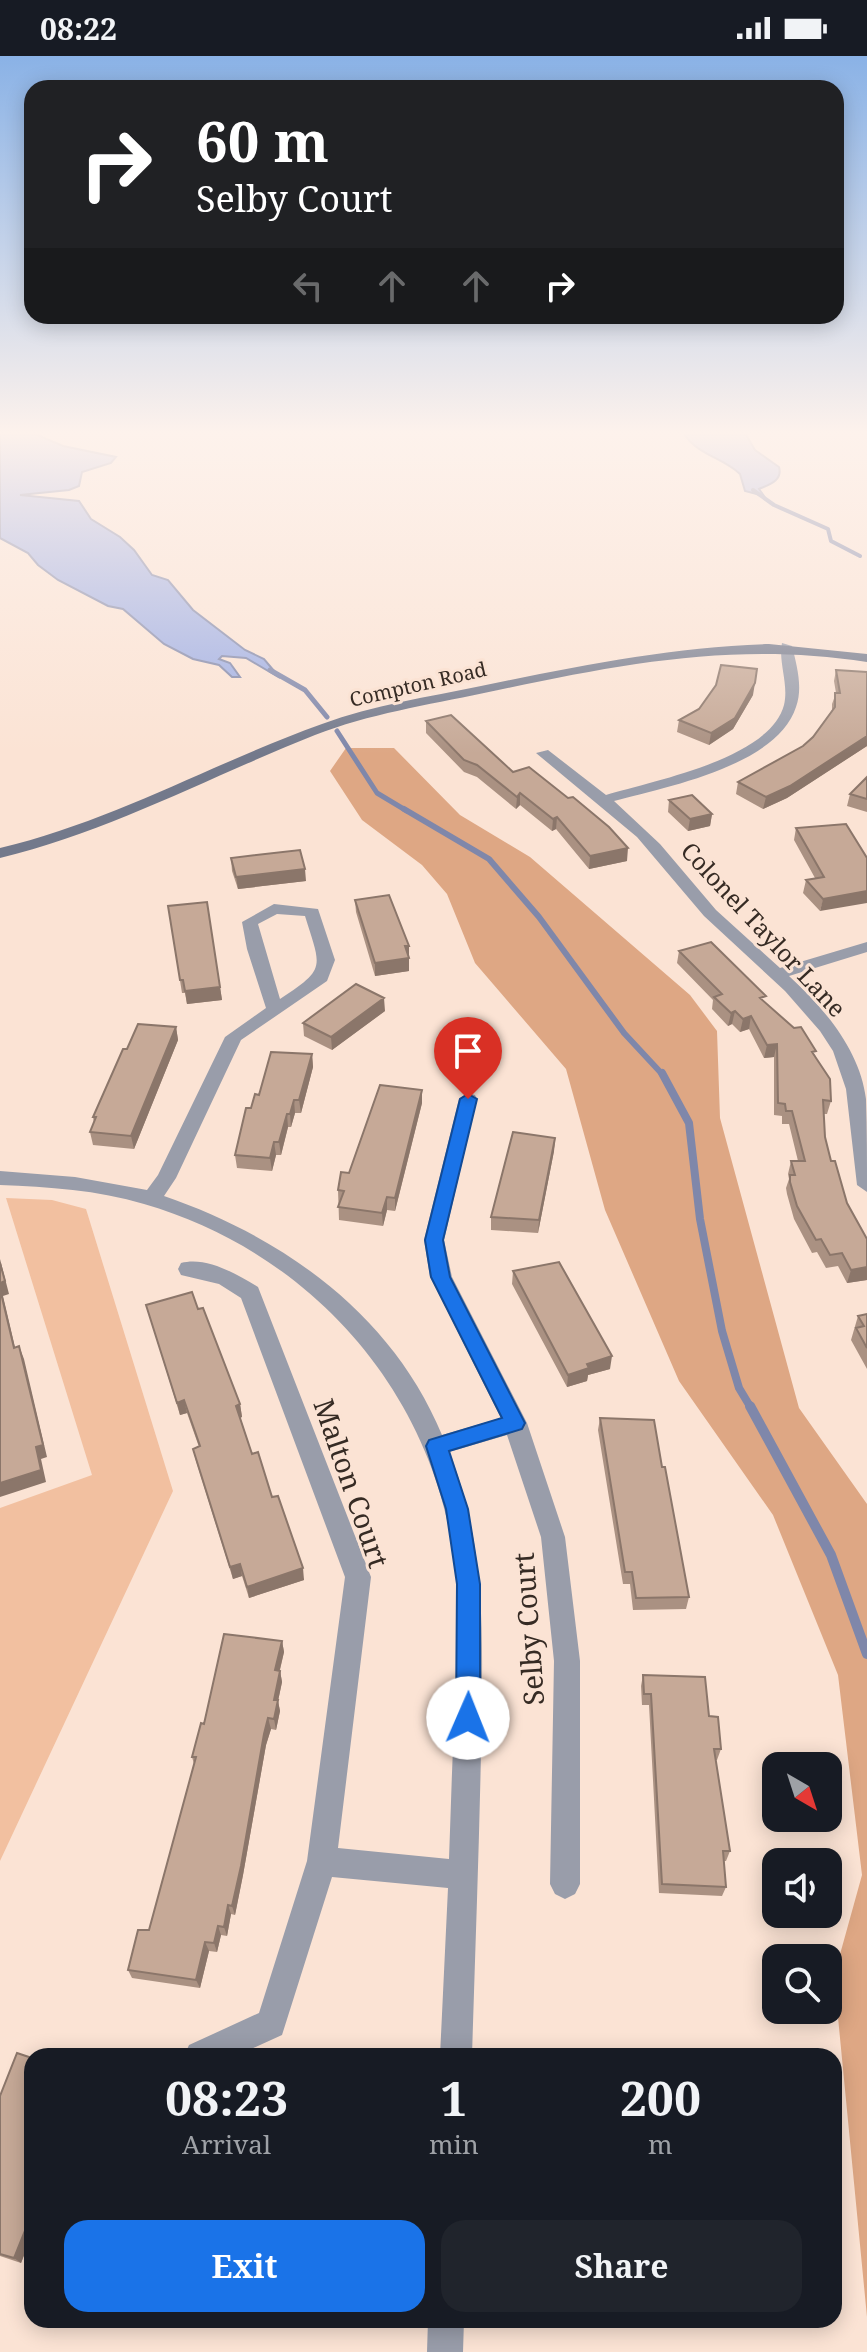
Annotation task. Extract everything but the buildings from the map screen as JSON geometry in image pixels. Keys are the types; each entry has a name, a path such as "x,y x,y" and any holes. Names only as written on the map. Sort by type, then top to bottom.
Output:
{"street":[{"name":"Compton Road","path":"0,853 52,842 102,825 262,752 347,720 528,680 726,647 786,646 867,658"},
{"path":"603,800 738,756 770,736 786,716 792,696 792,672 786,646"},
{"name":"Colonel Taylor Lane","path":"543,753 603,800 656,848 710,913 777,974 825,1026 848,1067 859,1112 867,1185"},
{"path":"151,1199 166,1178 234,1037 319,981 327,960 312,912 274,909 250,922 255,949 274,1008"},
{"path":"777,974 867,947"},
{"name":"Selby Court","path":"468,1099 434,1240 441,1277 515,1423 553,1537 567,1661 565,1884"},
{"path":"0,1178 43,1180 151,1199 204,1219 278,1256 348,1312 403,1382 436,1446 457,1509 469,1584 456,2048"},
{"name":"Malton Court","path":"188,1269 225,1277 250,1293 358,1577 322,1861 271,2024 218,2048"},
{"path":"436,1446 515,1423"},
{"path":"322,1861 463,1875"},
{"path":"445,2352 446,2328"}],"shaded area":[{"path":"346,748 394,748 460,815 530,857 690,995 717,1031 720,1118 799,1408 867,1504 867,2317 839,2024 842,2024 842,1947 862,1875 838,1675 773,1515 679,1381 605,1210 566,1069 475,963 447,894 422,865 362,820 330,771"},
{"path":"6,1198 52,1200 86,1209 173,1491 0,1861 0,1508 92,1475"}],"water":[{"path":"4,540 123,540 152,575 168,580 193,610 245,650 264,659 280,678 246,658 222,656 219,659 230,663 240,677 232,677 219,665 193,659 164,644 123,609 108,606 58,580 28,553"}],"waterway":[{"path":"831,540 860,556"},
{"path":"270,670 305,690 327,717"},
{"path":"337,731 377,793 407,811"},
{"path":"404,809 489,859 539,917 624,1033 663,1075"},
{"path":"662,1073 689,1123 700,1219 722,1331 739,1388 751,1408"},
{"path":"750,1406 831,1555 867,1654"}],"route":[{"path":"468,1099 434,1240 441,1277 515,1423 436,1446 457,1509 469,1584 468,1718"}]}
